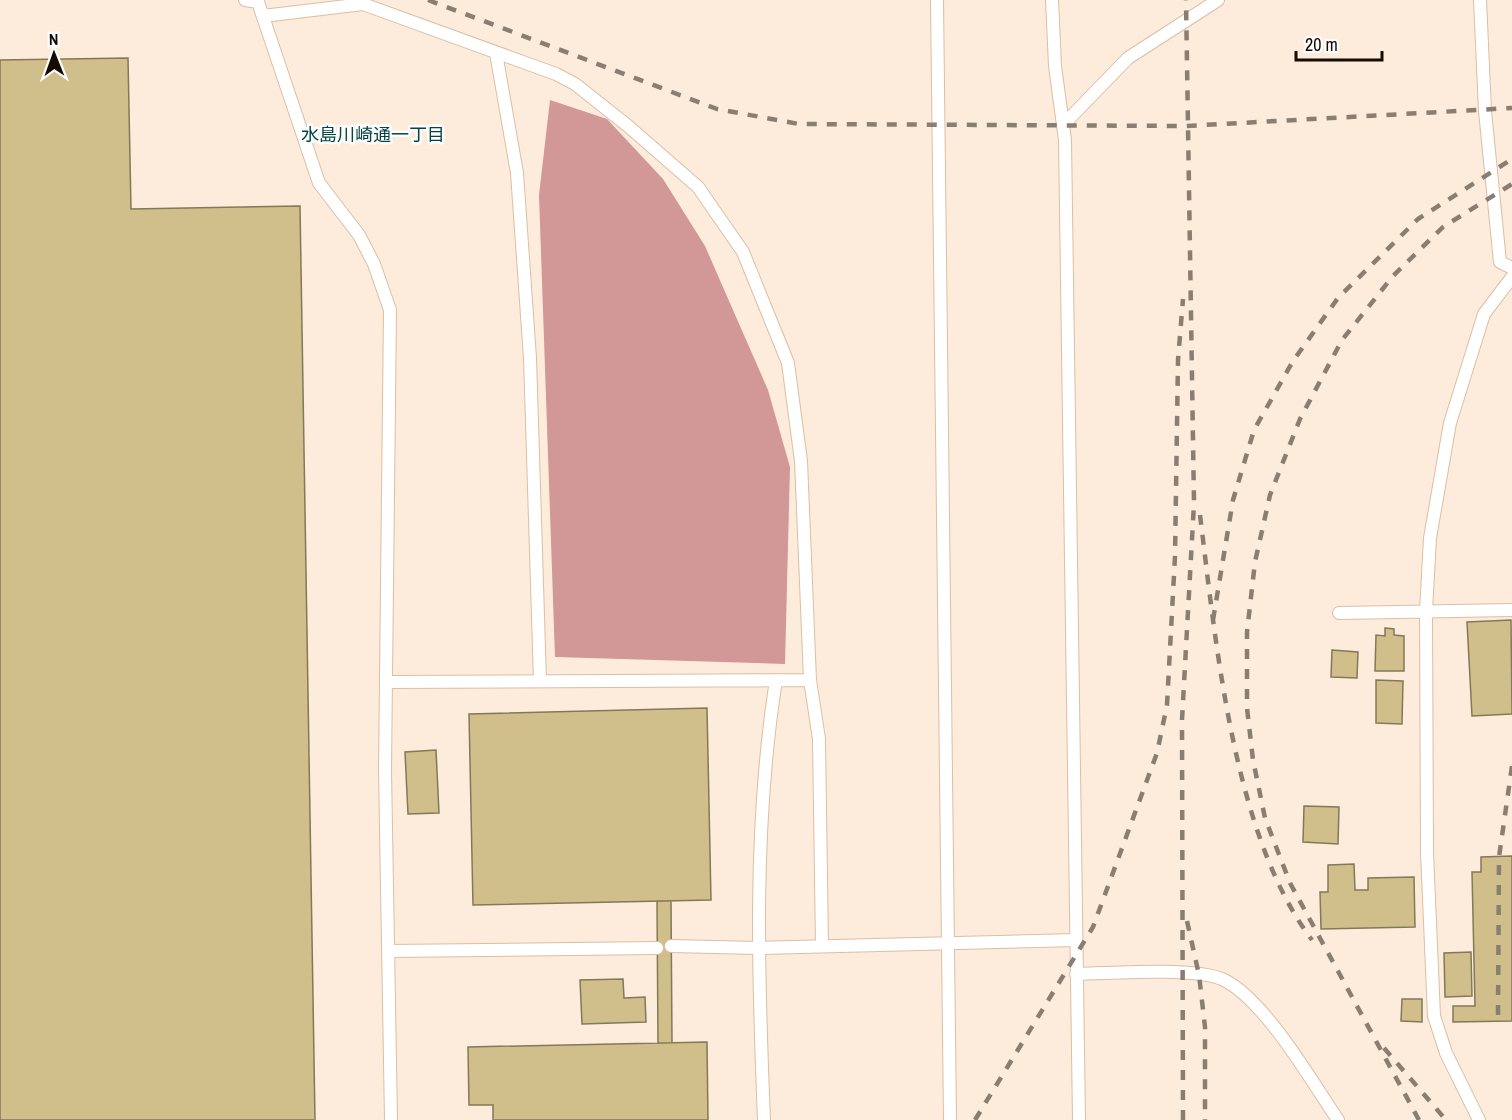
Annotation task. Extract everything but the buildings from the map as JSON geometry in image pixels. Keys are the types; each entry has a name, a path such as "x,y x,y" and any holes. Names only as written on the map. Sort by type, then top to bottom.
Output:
{"lane":[{"path":"245,0 258,2 319,183 359,235 374,264 390,310 386,682 391,1120"},
{"path":"937,0 950,1120"},
{"path":"1052,0 1055,66 1063,125 1079,1120"},
{"path":"1063,125 1128,58 1218,0"},
{"path":"1480,0 1485,111 1500,262 1512,268"},
{"path":"263,16 363,4 566,79 628,126 698,187 742,252 780,338 792,387 801,461 810,680 819,739 822,946"},
{"path":"496,53 517,172 522,242 530,358 540,681"},
{"path":"1479,1120 1446,1053 1434,1016 1427,852 1426,611 1430,538 1450,423 1484,314 1512,277"},
{"path":"1339,613 1512,610"},
{"path":"386,682 810,680"},
{"path":"764,1120 758,948 766,745 776,681"},
{"path":"671,946 758,948 1076,940"},
{"path":"388,951 657,948"},
{"path":"1076,974 1182,973 1221,979 1245,994 1285,1042 1338,1120"}],"shaded area":[{"path":"550,100 607,119 663,179 705,246 768,390 790,467 785,664 555,657 539,195"}],"railway":[{"path":"428,0 717,109 799,124 1186,126 1512,108"},
{"path":"1183,1120 1182,720 1194,503 1186,0"},
{"path":"1213,620 1233,500 1254,430 1293,361 1338,298 1418,219 1512,159"},
{"path":"1419,1120 1290,883 1265,818 1253,760 1247,708 1247,632 1255,562 1270,495 1300,419 1342,340 1393,276 1443,227 1512,184"},
{"path":"975,1120 1093,927 1157,753 1167,705 1175,556 1178,360 1183,299"},
{"path":"1200,515 1222,678 1232,736 1246,794 1263,848 1285,897 1312,940"},
{"path":"1498,1015 1499,857 1512,766"},
{"path":"1187,921 1199,975 1205,1027 1205,1120"},
{"path":"1384,1048 1446,1120"}],"district":[{"name":"水島川崎通一丁目","path":"373,135"}]}
